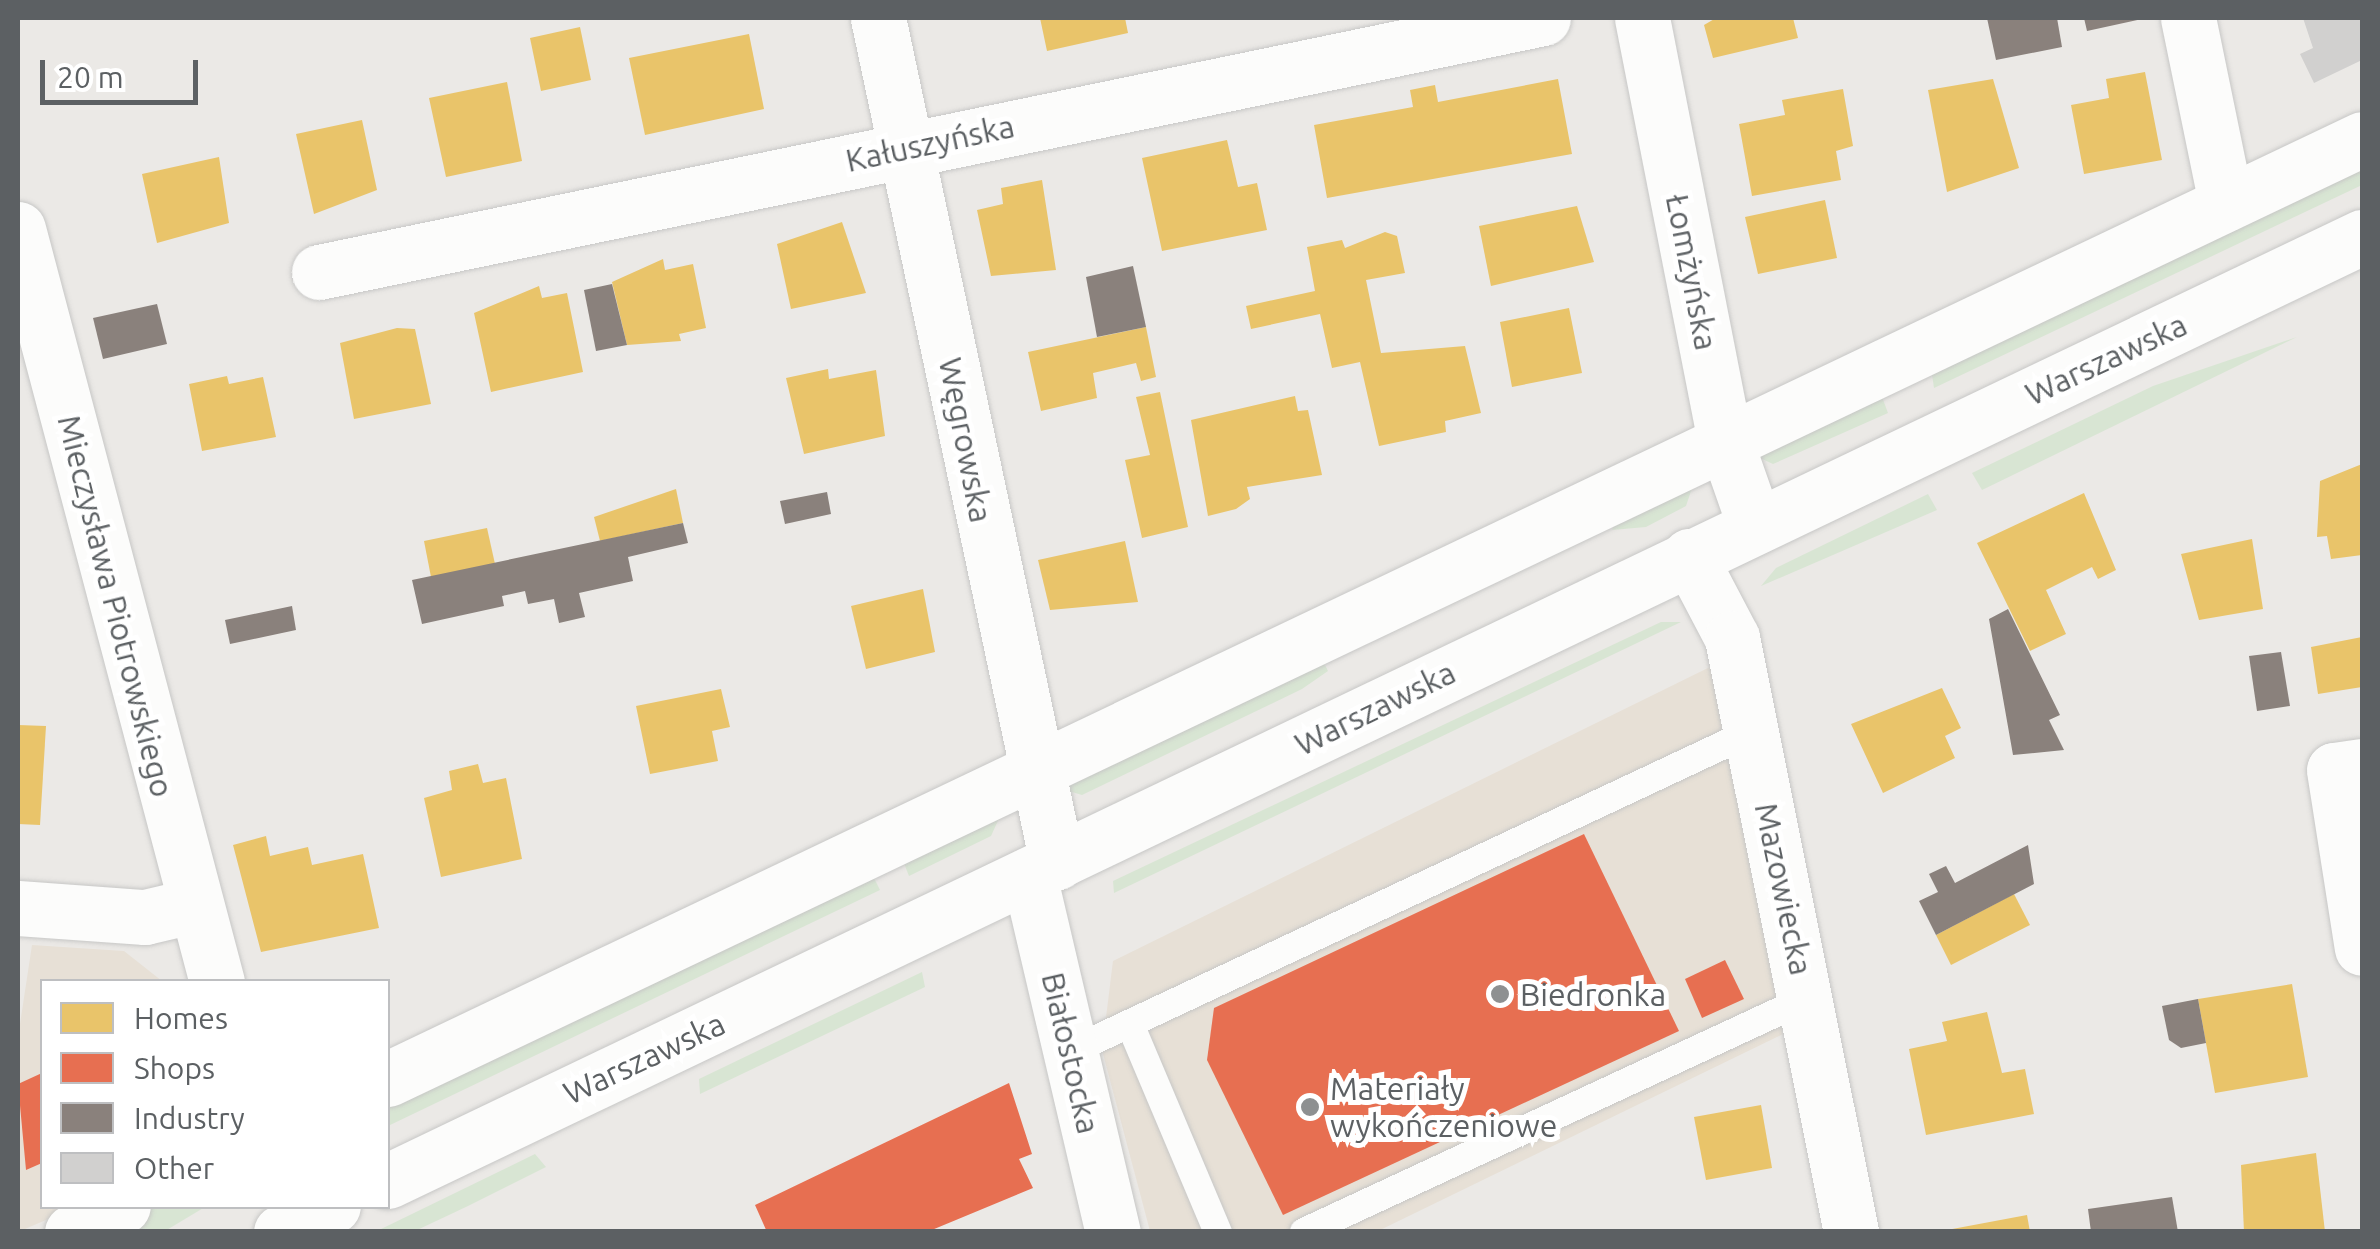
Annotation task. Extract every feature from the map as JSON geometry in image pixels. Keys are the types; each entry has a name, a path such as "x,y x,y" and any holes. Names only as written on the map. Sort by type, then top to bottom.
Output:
{"street":[{"name":"Węgrowska","path":"878,18 908,147 1031,768 1043,868"},
{"name":"Kałuszyńska","path":"319,272 1543,18"},
{"name":"Łomżyńska","path":"1642,18 1725,440 1754,524"},
{"path":"2188,18 2226,203"},
{"path":"390,1078 1031,768 2362,139"},
{"name":"Warszawska","path":"390,1179 2362,236"},
{"name":"Mieczysława Piotrowskiego","path":"22,263 192,906 216,979"},
{"name":"Mazowiecka","path":"1689,556 1732,638 1808,998 1852,1232"},
{"path":"2348,768 2362,948"},
{"name":"Białostocka","path":"1043,868 1069,1052 1114,1232"},
{"path":"18,908 145,917 192,906"},
{"path":"72,1232 117,1209"}],"lane":[{"path":"1069,1052 1749,733"},
{"path":"1304,1232 1808,998"},
{"path":"1130,1024 1218,1232"}],"shaded area":[{"path":"1714,665 1783,1034 1376,1232 1150,1231 1102,1050 1113,961"},
{"path":"32,945 124,951 159,979 40,979 40,1209 71,1209 18,1232 18,1037"}],"green space":[{"path":"2362,157 2362,185 1934,388 1930,361"},
{"path":"2297,337 1982,490 1972,473 2153,386"},
{"path":"1878,386 1888,413 1773,464 1760,458 1757,451"},
{"path":"1695,479 1686,506 1646,527 1612,530 1620,511"},
{"path":"1928,494 1937,510 1761,586 1776,568"},
{"path":"1661,622 1681,622 1114,893 1113,881"},
{"path":"1324,663 1328,671 1302,689 1082,795 1062,789 1064,779"},
{"path":"1001,814 991,836 909,876 900,853"},
{"path":"870,870 880,890 390,1125 390,1094"},
{"path":"922,972 925,987 700,1094 699,1079"},
{"path":"535,1154 546,1167 468,1206 415,1231 377,1231"},
{"path":"150,1209 202,1209 165,1231 101,1232"}],"building: Homes":[{"path":"1040,18 1125,18 1128,33 1047,51"},
{"path":"1716,18 1793,18 1798,38 1713,58 1704,25"},
{"path":"580,27 591,80 541,91 530,38"},
{"path":"749,34 764,109 645,135 629,58"},
{"path":"2145,72 2162,160 2084,174 2071,105 2109,98 2106,79"},
{"path":"1558,79 1572,154 1327,198 1314,125 1413,107 1410,90 1435,85 1438,102"},
{"path":"1993,79 2019,168 1947,192 1928,90"},
{"path":"507,82 522,161 446,177 429,98"},
{"path":"1843,89 1853,146 1836,151 1841,180 1752,196 1739,124 1785,115 1782,100"},
{"path":"362,120 377,190 314,214 296,134"},
{"path":"1227,140 1238,187 1257,183 1267,230 1162,251 1142,158"},
{"path":"219,157 229,223 157,243 142,174"},
{"path":"1042,180 1056,270 991,276 977,210 1003,204 1001,188"},
{"path":"1825,200 1837,258 1758,274 1745,217"},
{"path":"1577,206 1594,262 1491,286 1479,226"},
{"path":"842,222 866,293 791,309 777,244"},
{"path":"1385,232 1397,236 1405,273 1366,280 1381,353 1465,346 1481,413 1445,421 1446,432 1379,446 1360,362 1332,368 1320,314 1251,329 1246,306 1315,291 1307,247 1342,240 1345,248"},
{"path":"663,259 665,270 693,264 706,328 679,334 681,341 627,345 612,282"},
{"path":"539,286 542,298 567,293 583,372 491,392 474,313"},
{"path":"1569,308 1582,373 1512,387 1500,322"},
{"path":"1146,327 1156,377 1141,381 1136,363 1093,373 1097,398 1041,411 1028,352"},
{"path":"397,328 415,329 431,404 354,419 340,343"},
{"path":"828,369 829,379 876,370 885,436 804,454 786,378"},
{"path":"227,376 229,384 263,377 276,437 202,451 189,384"},
{"path":"1160,392 1188,527 1142,538 1125,460 1150,455 1136,397"},
{"path":"1295,396 1298,411 1308,410 1322,475 1247,487 1250,499 1236,509 1208,516 1191,420"},
{"path":"2362,464 2362,555 2331,559 2327,536 2317,537 2320,481"},
{"path":"676,489 683,523 600,541 594,517"},
{"path":"2084,493 2116,570 2098,579 2092,567 2046,590 2066,634 2030,651 1977,543"},
{"path":"487,528 495,564 431,577 424,541"},
{"path":"2252,539 2263,609 2199,620 2181,554"},
{"path":"1125,541 1138,602 1050,610 1038,560"},
{"path":"923,589 935,652 866,669 851,606"},
{"path":"2362,637 2362,687 2318,694 2311,647"},
{"path":"1942,688 1961,728 1945,736 1955,758 1883,793 1851,724"},
{"path":"721,689 730,727 712,731 718,761 650,774 636,706"},
{"path":"18,725 46,726 40,825 18,824"},
{"path":"478,764 483,783 506,778 522,859 441,877 424,798 452,790 449,771"},
{"path":"266,836 270,856 308,847 312,865 363,854 379,928 261,952 233,845"},
{"path":"2014,894 2030,925 1951,965 1936,935"},
{"path":"2292,984 2308,1077 2215,1093 2198,999"},
{"path":"1987,1012 2002,1073 2025,1069 2034,1114 1926,1135 1909,1049 1947,1041 1942,1022"},
{"path":"1761,1105 1772,1168 1706,1180 1694,1117"},
{"path":"2316,1153 2325,1232 2244,1232 2241,1165"},
{"path":"2027,1215 2030,1232 1947,1232 1947,1230"}],"building: Shops":[{"name":"Biedronka","path":"1584,834 1679,1031 1283,1215 1207,1060 1214,1008"},
{"path":"1725,960 1744,999 1702,1018 1685,979"},
{"path":"40,1074 40,1164 26,1170 18,1084"},
{"path":"1009,1083 1032,1154 1019,1159 1033,1188 927,1232 767,1232 755,1205"}],"building: Industry":[{"path":"1987,18 2057,18 2062,47 1996,60"},
{"path":"2084,18 2142,18 2142,19 2087,31"},
{"path":"1133,266 1146,327 1097,337 1086,277"},
{"path":"612,284 627,345 596,351 584,290"},
{"path":"157,304 167,344 103,359 93,318"},
{"path":"827,492 831,514 785,524 780,501"},
{"path":"683,523 688,543 628,557 633,581 579,593 585,617 559,623 554,599 528,604 525,591 502,596 504,606 422,624 412,580"},
{"path":"292,606 296,630 230,644 225,620"},
{"path":"2008,609 2060,715 2049,720 2064,750 2013,755 1989,619"},
{"path":"2281,652 2290,706 2257,711 2249,656"},
{"path":"2028,845 2034,884 1936,935 1919,901 1938,892 1929,874 1946,866 1955,883"},
{"path":"2198,999 2206,1043 2181,1048 2169,1040 2162,1006"},
{"path":"2172,1197 2178,1232 2091,1232 2088,1209"}],"building: Other":[{"path":"2303,18 2362,18 2362,60 2314,83 2300,54 2313,48"}],"place":[{"name":"Biedronka","path":"1500,994"},
{"name":"Materiały wykończeniowe","path":"1310,1107"}]}
